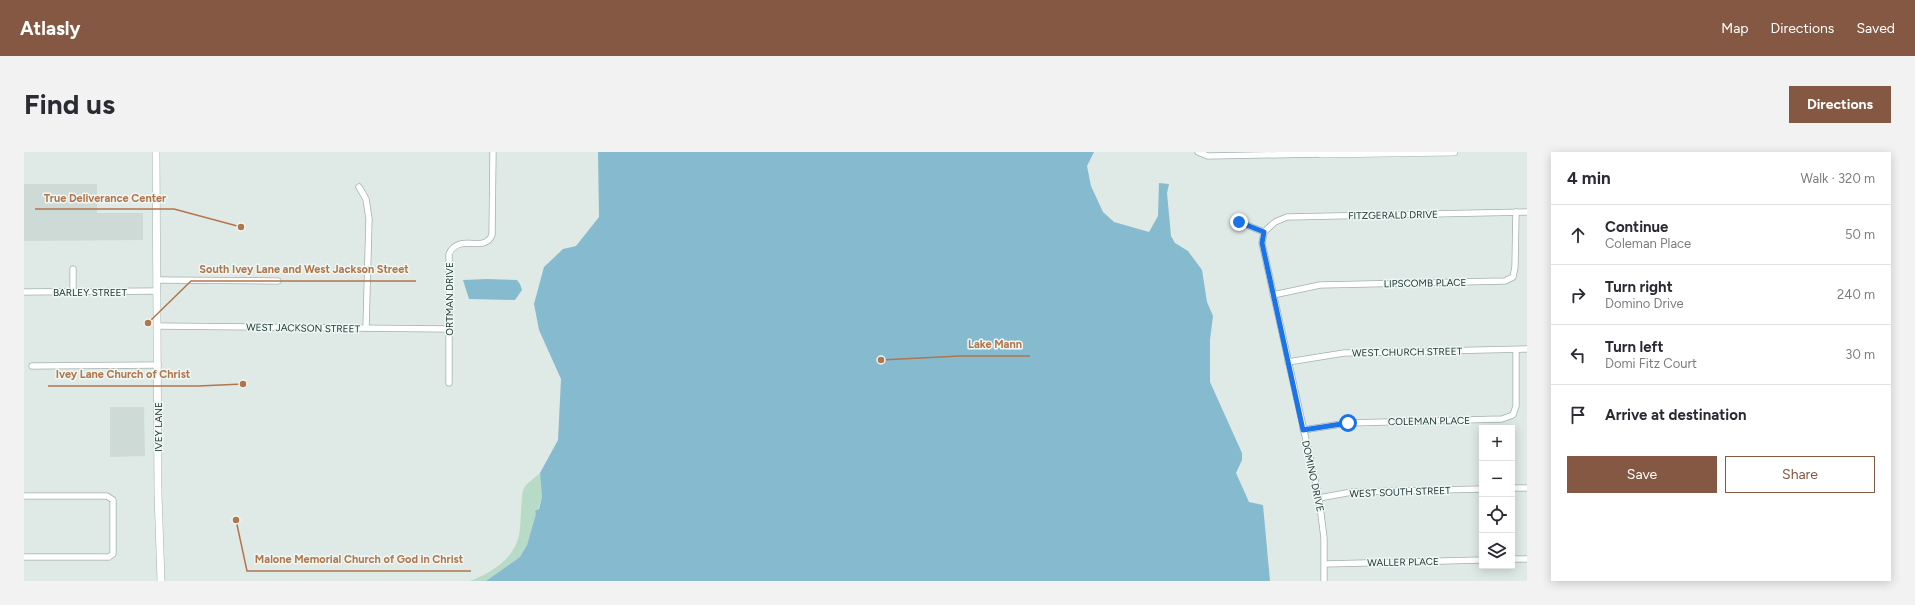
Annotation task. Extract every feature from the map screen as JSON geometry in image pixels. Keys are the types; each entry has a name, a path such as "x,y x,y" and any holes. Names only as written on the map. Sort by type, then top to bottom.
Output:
{"street":[{"name":"IVEY LANE","path":"156,152 158,493 161,581"},
{"name":"ORTMAN DRIVE","path":"449,383 450,254 452,248 462,243 488,242 492,235 492,152"},
{"path":"1198,152 1208,156 1454,152"},
{"path":"359,187 366,199 369,219 366,328"},
{"name":"LIPSCOMB PLACE","path":"1273,295 1320,285 1505,281 1513,277 1515,267 1516,212"},
{"name":"FITZGERALD DRIVE","path":"1264,232 1275,222 1287,217 1527,212"},
{"path":"1239,222 1264,232"},
{"name":"DOMINO DRIVE","path":"1264,232 1262,243 1319,498 1325,564 1324,581"},
{"path":"73,268 73,292"},
{"path":"157,280 278,280"},
{"name":"BARLEY STREET","path":"24,292 157,291"},
{"name":"WEST JACKSON STREET","path":"157,326 449,330"},
{"name":"WEST CHURCH STREET","path":"1288,362 1344,353 1527,349"},
{"name":"COLEMAN PLACE","path":"1303,430 1348,423 1502,419 1513,415 1516,406 1516,350"},
{"path":"32,366 158,365"},
{"path":"1515,488 1527,488"},
{"name":"WEST SOUTH STREET","path":"1319,498 1352,492 1479,489"},
{"path":"24,496 107,496 113,500 113,554 109,557 24,557"},
{"path":"1515,559 1527,559"},
{"name":"WALLER PLACE","path":"1325,564 1479,560"}],"shaded area":[{"path":"24,184 97,184 97,213 143,213 143,240 24,241"},
{"path":"110,407 144,407 145,456 110,457"}],"green space":[{"path":"540,473 542,497 527,545 520,557 486,581 470,581 488,573 510,555 515,547 520,528 523,490 526,485"}],"water":[{"path":"598,152 1094,152 1087,166 1091,186 1103,212 1114,222 1149,232 1158,216 1159,183 1169,184 1167,193 1171,236 1175,243 1188,251 1202,270 1207,302 1213,316 1210,340 1210,382 1242,453 1242,460 1236,473 1249,502 1263,505 1270,581 486,581 520,557 527,545 536,514 535,511 539,509 542,497 540,473 558,440 561,379 539,330 534,304 544,267 563,249 576,246 599,217"},
{"path":"463,280 517,280 522,290 515,300 469,299"}],"place":[{"name":"True Deliverance Center","path":"241,227"},
{"name":"South Ivey Lane and West Jackson Street","path":"148,323"},
{"name":"Lake Mann","path":"881,360"},
{"name":"Ivey Lane Church of Christ","path":"243,384"},
{"name":"Malone Memorial Church of God in Christ","path":"236,520"}],"route":[{"path":"1239,222 1264,232 1262,243 1303,430 1348,423"}]}
